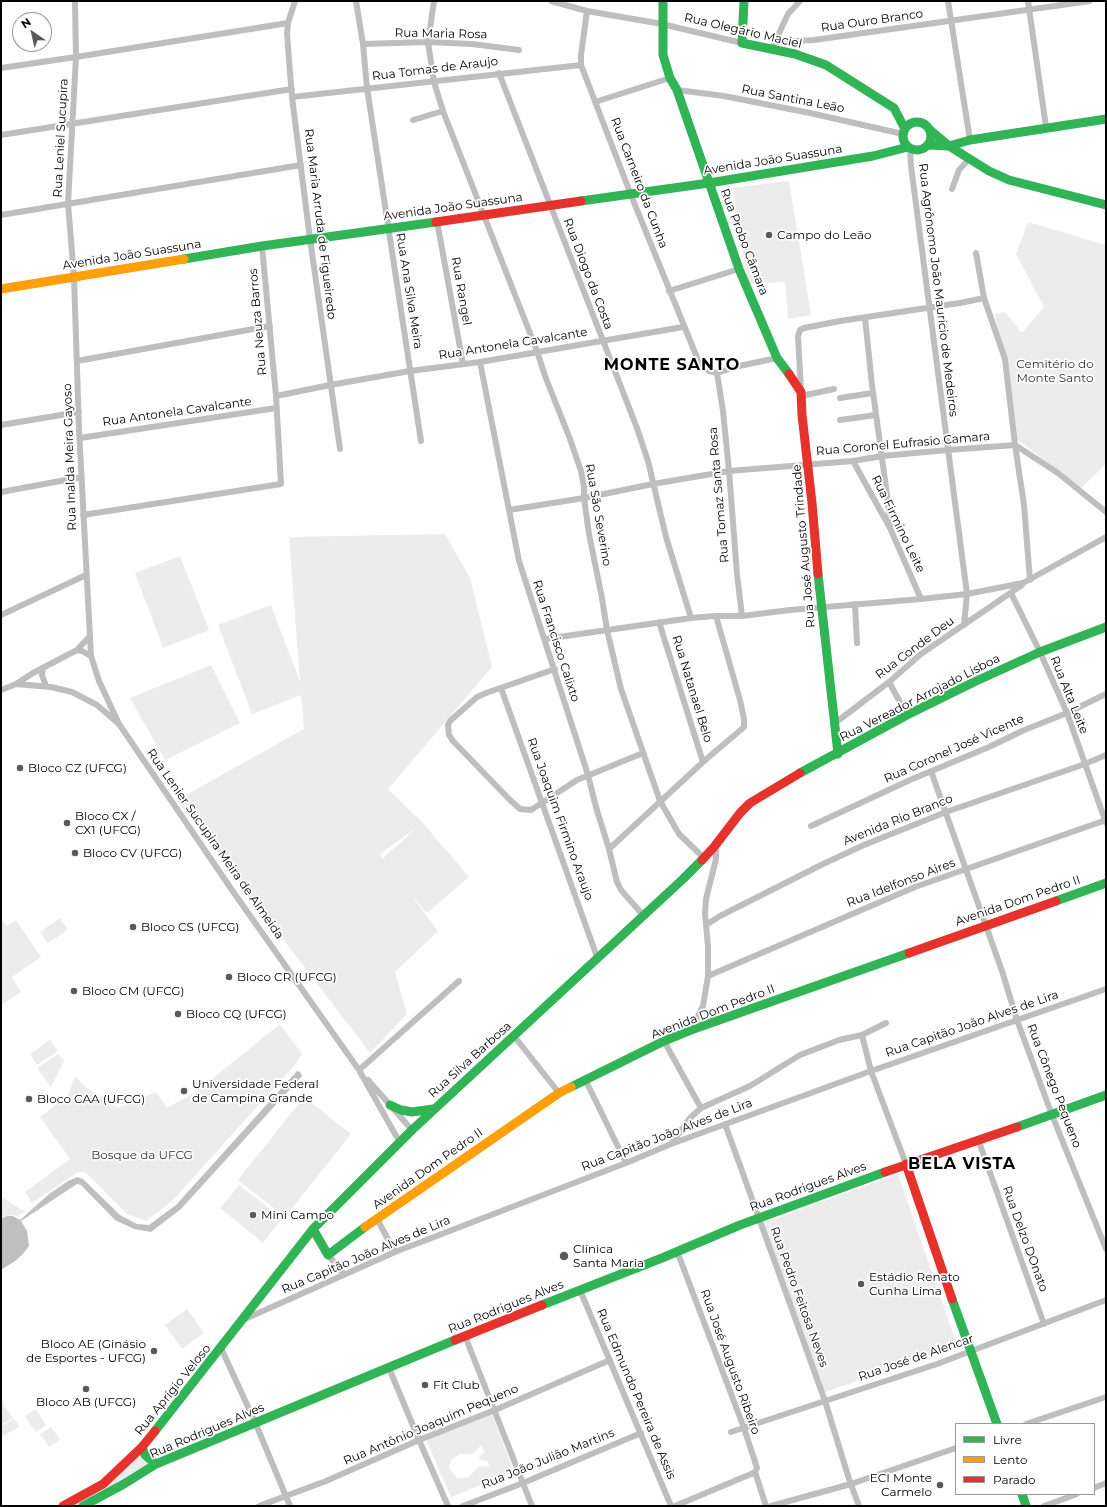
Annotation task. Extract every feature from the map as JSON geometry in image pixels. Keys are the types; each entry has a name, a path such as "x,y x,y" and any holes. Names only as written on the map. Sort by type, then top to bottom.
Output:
{"main road":[{"name":"Rua Probo Câmara","path":"663,1 663,55 670,78 677,90 708,184 739,269 777,358 801,394"},
{"path":"742,43 744,1"},
{"name":"Rua Olegário Maciel","path":"742,43 773,46 826,65 894,108 904,131"},
{"path":"928,145 949,146 970,140 1106,119"},
{"path":"930,130 931,138 928,145 922,150 909,148 904,141 904,131 912,123 917,122 925,124 949,146 1009,180 1106,205"},
{"name":"Avenida João Suassuna","path":"1,289 262,246 708,184 873,156 909,148"},
{"name":"Rua José Augusto Trindade","path":"801,394 821,607 838,754"},
{"name":"Rua Vereador Arrojado Lisboa","path":"750,803 785,781 974,682 1040,652 1106,627"},
{"name":"Rua Silva Barbosa","path":"222,1348 313,1229 399,1141 683,879 714,847 750,803"},
{"name":"Avenida Dom Pedro II","path":"328,1255 559,1092 664,1041 691,1030 1106,883"},
{"name":"Rua Rodrigues Alves","path":"83,1506 156,1464 465,1336 759,1218 906,1164 1052,1115 1106,1095"},
{"path":"390,1105 400,1110 412,1112 423,1112 434,1109"},
{"path":"906,1164 970,1351 997,1423"},
{"path":"313,1229 328,1255"},
{"name":"Rua Aprígio Veloso","path":"142,1447 222,1348"},
{"path":"142,1447 146,1455 156,1464"},
{"name":"Rua Rodrigues Alves","path":"63,1506 103,1484 142,1447"},
{"path":"1022,1495 1026,1506"}],"street":[{"name":"Rua Leniel Sucupira","path":"74,277 68,203 76,57 75,1"},
{"name":"Rua Maria Arruda de Figueiredo","path":"295,1 288,23 287,34 292,97 310,239 340,449"},
{"name":"Rua Ana Silva Meira","path":"356,1 367,88 421,442"},
{"name":"Rua São Severino","path":"434,1 428,42 434,82 443,111 581,471 589,534 607,630 621,689 660,801 678,834 704,858"},
{"name":"Rua Olegário Maciel","path":"551,1 587,11 662,24 742,43"},
{"path":"773,46 788,14 800,1"},
{"path":"948,1 970,140"},
{"path":"1028,1 1046,128"},
{"name":"Rua Ouro Branco","path":"773,46 1090,1"},
{"name":"Rua Carneiro da Cunha","path":"587,11 580,55 580,65 698,360 702,366 709,371 717,373"},
{"path":"1,68 288,23"},
{"name":"Rua Maria Rosa","path":"362,44 428,42 482,44 519,50"},
{"name":"Rua Tomas de Araujo","path":"292,97 580,65"},
{"name":"Rua Diogo da Costa","path":"499,73 549,205 637,428 648,461 666,537 691,618"},
{"path":"595,102 670,78"},
{"path":"1,135 292,88"},
{"name":"Rua Santina Leão","path":"677,90 724,96 904,131"},
{"path":"413,120 443,111"},
{"name":"Rua Agrônomo João Maurício de Medeiros","path":"909,148 910,166 967,594 964,625"},
{"path":"952,189 959,170 970,158"},
{"path":"1,215 301,165"},
{"name":"Rua Rangel","path":"437,221 463,364"},
{"name":"Rua Neuza Barros","path":"83,515 281,484 276,396 262,246"},
{"path":"976,253 984,298 1005,359 1014,445 1024,505 1030,580"},
{"path":"669,290 739,269"},
{"name":"Rua Inalda Meira Gayoso","path":"74,277 83,515 91,656 99,681 119,724"},
{"path":"890,528 865,318 984,298"},
{"name":"Rua José Augusto Trindade","path":"801,394 798,336 800,330 804,328 865,318"},
{"path":"77,361 270,326"},
{"name":"Rua Antonela Cavalcante","path":"276,396 410,371 480,362 536,351 684,327"},
{"path":"717,373 739,366 777,358"},
{"name":"Rua Francisco Calixto","path":"480,362 519,561 588,775 619,886 643,915"},
{"name":"Rua Tomaz Santa Rosa","path":"717,373 723,412 742,616"},
{"path":"801,394 834,389"},
{"path":"840,398 873,393"},
{"name":"Rua Antonela Cavalcante","path":"80,438 276,408"},
{"path":"1,425 79,412"},
{"path":"840,420 876,415"},
{"path":"1014,445 1058,473 1106,512"},
{"name":"Rua Coronel Eufrasio Camara","path":"509,510 584,498 729,471 1014,445"},
{"name":"Rua Firmino Leite","path":"853,460 890,528 921,599"},
{"path":"1,492 82,477"},
{"path":"545,639 691,618 742,616 821,607 967,594 1023,583 1106,537"},
{"path":"1,615 86,574"},
{"path":"1011,593 1023,583"},
{"name":"Rua Conde Deu","path":"835,722 889,682 921,654 1011,593"},
{"name":"Rua Alta Leite","path":"1011,593 1040,652 1066,713 1106,821"},
{"path":"855,604 857,644"},
{"path":"609,849 703,762 744,727 740,700 716,616"},
{"name":"Rua Natanael Belo","path":"659,622 703,762"},
{"path":"1,690 16,684 77,650 90,636"},
{"path":"77,650 91,656"},
{"path":"43,668 42,675 46,686"},
{"path":"555,669 477,697 450,721 448,725 449,735 453,741 499,789 520,809 531,810 566,786 588,775 643,753"},
{"path":"889,682 907,716"},
{"name":"Rua Lenier Sucupira Meira de Almeida","path":"16,684 46,686 72,692 97,705 119,724 234,893 359,1070 399,1141"},
{"name":"Rua Joaquim Firmino Araujo","path":"501,688 597,957"},
{"name":"Rua Coronel José Vicente","path":"811,826 1106,694"},
{"path":"97,705 101,705 108,698"},
{"name":"Avenida Rio Branco","path":"706,925 720,916 840,856 946,812 1085,764 1106,755"},
{"name":"Rua Cônego Pequeno","path":"931,771 967,870 1017,1020 1052,1115 1106,1249"},
{"name":"Rua Idelfonso Aires","path":"708,976 915,887 967,870 1061,835 1106,821"},
{"path":"691,1030 703,1006 708,976 706,899 716,859 714,847"},
{"path":"359,1070 459,981"},
{"name":"Rua Capitão João Alves de Lira","path":"243,1320 394,1252 626,1163 671,1144 871,1071 1106,990"},
{"path":"671,1144 690,1118 701,1108 750,1086 800,1055 839,1040 862,1035 886,1023"},
{"path":"862,1035 871,1071 906,1164"},
{"path":"514,1036 559,1092"},
{"path":"664,1041 701,1108"},
{"name":"Rua Lenier Sucupira Meira de Almeida","path":"359,1070 412,1130"},
{"path":"585,1079 626,1163"},
{"name":"Rua Pedro Feitosa Neves","path":"725,1124 825,1401 859,1506"},
{"name":"Rua Delzo DOnato","path":"978,1139 1044,1324"},
{"path":"378,1219 394,1252"},
{"name":"Rua José Augusto Ribeiro","path":"677,1251 744,1428 757,1468 755,1472 766,1506"},
{"path":"328,1255 344,1274"},
{"name":"Rua Edmundo Pereira de Assis","path":"580,1290 671,1506"},
{"name":"Rua José de Alencar","path":"731,1432 937,1364 1106,1300"},
{"path":"465,1336 532,1506"},
{"path":"222,1348 290,1506"},
{"name":"Rua Antônio Joaquim Pequeno","path":"259,1506 326,1481 419,1440 495,1410 610,1360"},
{"path":"390,1368 448,1506"},
{"path":"1029,1423 1106,1398"},
{"name":"Rua João Julião Martins","path":"463,1506 641,1434"},
{"path":"772,1506 955,1448"},
{"path":"675,1506 755,1472"},
{"path":"1095,1488 1106,1483"},
{"path":"1044,1506 1074,1495"}],"green space":[{"name":"Campo do Leão","path":"789,181 811,315 788,319 785,282 748,284 733,188"},
{"name":"Cemitério do Monte Santo","path":"1028,222 1106,245 1106,464 1081,488 1014,437 995,314 1005,312 1022,333 1044,307 1016,254"},
{"path":"445,534 470,578 492,667 388,789 423,823 469,877 427,913 410,893 438,931 395,972 407,1014 370,1053 177,800 304,729 301,695 252,714 218,625 271,605 300,682 289,537","holes":["418,827 383,858 380,854"]},
{"path":"180,556 209,630 163,648 135,573"},
{"path":"211,665 240,723 165,760 130,698"},
{"path":"60,918 68,930 48,943 40,932"},
{"path":"1,919 7,926 16,920 41,957 12,977 21,992 1,1005"},
{"name":"Bosque da UFCG","path":"280,1024 302,1054 294,1066 172,1201 146,1221 127,1214 86,1173 78,1172 32,1203 25,1192 70,1159 40,1117 68,1095 75,1076 86,1087 118,1108 156,1092 167,1108 196,1092"},
{"path":"50,1040 58,1051 37,1065 30,1054"},
{"path":"58,1054 64,1061 51,1087 37,1068"},
{"path":"304,1097 351,1134 285,1217 238,1180"},
{"name":"Estádio Renato Cunha Lima","path":"898,1174 957,1345 823,1393 764,1223"},
{"name":"Mini Campo","path":"239,1185 282,1218 263,1243 220,1208"},
{"path":"1,1196 20,1209 27,1211 17,1216 11,1215 1,1218"},
{"path":"187,1309 204,1333 182,1349 165,1325"},
{"path":"1,1401 13,1418 1,1425"},
{"path":"36,1409 46,1425 36,1432 25,1417"},
{"path":"490,1409 514,1472 451,1497 424,1435","holes":["481,1445 484,1452 479,1457 480,1460 487,1461 490,1467 479,1466 469,1477 457,1478 449,1467 451,1460 460,1454 473,1454"]},
{"path":"14,1419 20,1427 1,1437 1,1426"},
{"path":"51,1427 60,1439 49,1447 40,1434"},
{"path":"139,1452 151,1464 125,1481 78,1506 67,1506"}],"shaded area":[{"path":"297,1071 300,1072 302,1076 181,1209 151,1232 134,1229 115,1220 81,1185 77,1184 21,1221 27,1231 29,1246 15,1261 1,1270 1,1219 7,1216 13,1216 20,1220 49,1194 68,1181 77,1177 83,1179 120,1215 137,1224 149,1225 176,1205"}],"traffic: fast":[{"path":"663,1 663,55 670,78 677,90 739,269 777,358 789,374"},
{"path":"744,1 742,43 795,54 826,65 894,108 905,129"},
{"path":"928,145 949,146 970,140 1106,119"},
{"path":"917,122 927,126 931,136 927,146 917,150 907,146 903,136 907,126 917,122"},
{"path":"930,130 949,146 989,171 1009,180 1106,205"},
{"path":"581,201 709,183 873,156 908,147"},
{"path":"184,259 262,246 436,222"},
{"path":"818,574 838,754"},
{"path":"800,773 907,715 974,682 1040,652 1106,627"},
{"path":"313,1229 412,1130 702,860"},
{"path":"1056,901 1106,883"},
{"path":"571,1087 664,1041 691,1030 909,953"},
{"path":"1017,1127 1106,1095"},
{"path":"390,1105 401,1110 412,1112 433,1109"},
{"path":"542,1305 662,1258 740,1225 885,1172"},
{"path":"155,1431 313,1229 328,1255 365,1227"},
{"path":"952,1299 997,1423"},
{"path":"83,1506 124,1484 156,1464 455,1340"},
{"path":"142,1447 145,1455 156,1464"},
{"path":"1022,1495 1026,1506"}],"traffic: slow":[{"path":"1,289 184,259"},
{"path":"365,1227 559,1093 571,1087"}],"traffic: jam":[{"path":"436,222 581,201"},
{"path":"789,374 801,392 818,574"},
{"path":"702,860 740,813 750,803 800,773"},
{"path":"909,953 1056,901"},
{"path":"885,1172 1017,1127"},
{"path":"906,1164 952,1299"},
{"path":"455,1340 542,1305"},
{"path":"63,1506 103,1484 142,1447 155,1431"}],"place":[{"name":"Campo do Leão","path":"769,235"},
{"name":"Bloco CZ (UFCG)","path":"20,768"},
{"name":"Bloco CX / CX1 (UFCG)","path":"67,823"},
{"name":"Bloco CV (UFCG)","path":"75,853"},
{"name":"Bloco CS (UFCG)","path":"133,927"},
{"name":"Bloco CR (UFCG)","path":"229,977"},
{"name":"Bloco CM (UFCG)","path":"74,991"},
{"name":"Bloco CQ (UFCG)","path":"178,1014"},
{"name":"Universidade Federal de Campina Grande","path":"184,1091"},
{"name":"Bloco CAA (UFCG)","path":"29,1099"},
{"name":"Mini Campo","path":"253,1215"},
{"name":"Clínica Santa Maria","path":"564,1256"},
{"name":"Estádio Renato Cunha Lima","path":"861,1284"},
{"name":"Bloco AE (Ginásio de Esportes - UFCG)","path":"154,1351"},
{"name":"Fit Club","path":"425,1385"},
{"name":"Bloco AB (UFCG)","path":"86,1389"},
{"name":"ECI Monte Carmelo","path":"940,1485"}],"district":[{"name":"MONTE SANTO","path":"672,365"},
{"name":"BELA VISTA","path":"962,1164"}]}
